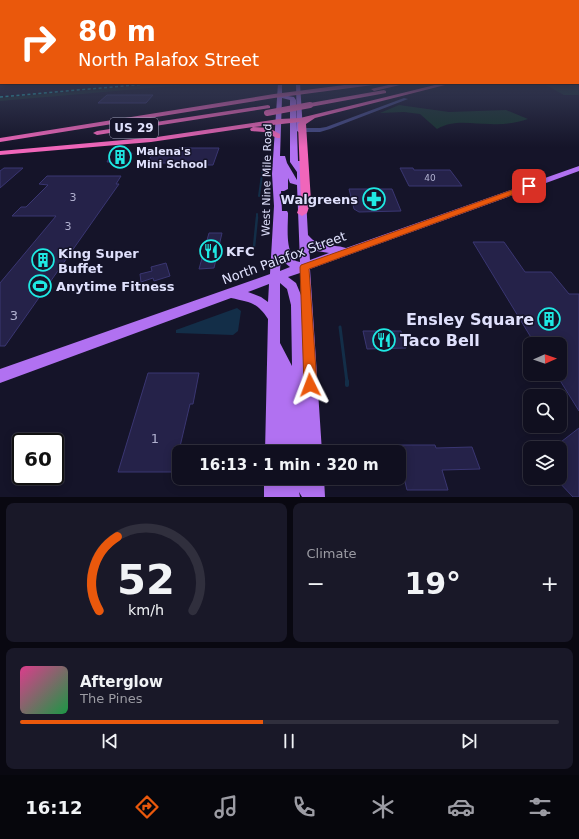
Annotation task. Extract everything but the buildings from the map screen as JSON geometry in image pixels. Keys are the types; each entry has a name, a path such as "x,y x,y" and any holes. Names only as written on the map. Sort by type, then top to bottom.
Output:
{"highway":[{"path":"0,140 250,101"},
{"name":"US 29","path":"310,103 319,101"},
{"name":"US 29","path":"0,152 134,134 321,101"},
{"path":"151,140 279,121 296,120 377,101"},
{"name":"US 29","path":"0,144 143,127 267,110"},
{"path":"302,213 306,201 301,130 302,124 313,117"},
{"path":"0,152 181,138 250,128 266,130 277,140"}],"main road":[{"name":"West Nine Mile Road","path":"273,445 274,319 278,206 276,174 277,140 283,101"},
{"path":"284,101 285,115 287,118 296,120"},
{"path":"297,101 294,162 300,179"},
{"path":"296,120 301,130 300,179 314,445"},
{"path":"277,140 283,149 284,249 287,258 292,265 304,267"},
{"path":"283,161 293,182 300,179"},
{"name":"North Palafox Street","path":"0,376 579,168"},
{"path":"303,235 311,245 318,248 329,251 350,250"},
{"path":"275,278 290,282 295,293 297,305 301,445"},
{"path":"228,294 253,296 266,306 274,319"},
{"path":"274,343 288,373 288,445"},
{"path":"273,485 273,497"},
{"path":"290,485 291,497"},
{"path":"305,485 311,497"},
{"path":"315,485 316,497"}],"street":[{"path":"301,130 328,128 400,101"}],"green space":[{"path":"399,105 449,112 506,110 528,119 514,123 500,124 456,123 437,129 420,114 404,112 380,113"}],"water":[{"path":"237,308 241,311 238,331 233,335 176,333 176,330"}],"waterway":[{"path":"259,196 263,168"},
{"path":"254,247 257,217"},
{"path":"340,327 347,382"}],"place":[{"name":"Malena's Mini School","path":"120,157"},
{"name":"Walgreens","path":"374,199"},
{"name":"KFC","path":"211,251"},
{"name":"King Super Buffet","path":"43,260"},
{"name":"Anytime Fitness","path":"40,286"},
{"name":"Ensley Square","path":"549,319"},
{"name":"Taco Bell","path":"384,340"}],"route":[{"path":"310,385 304,267 529,186"}]}
